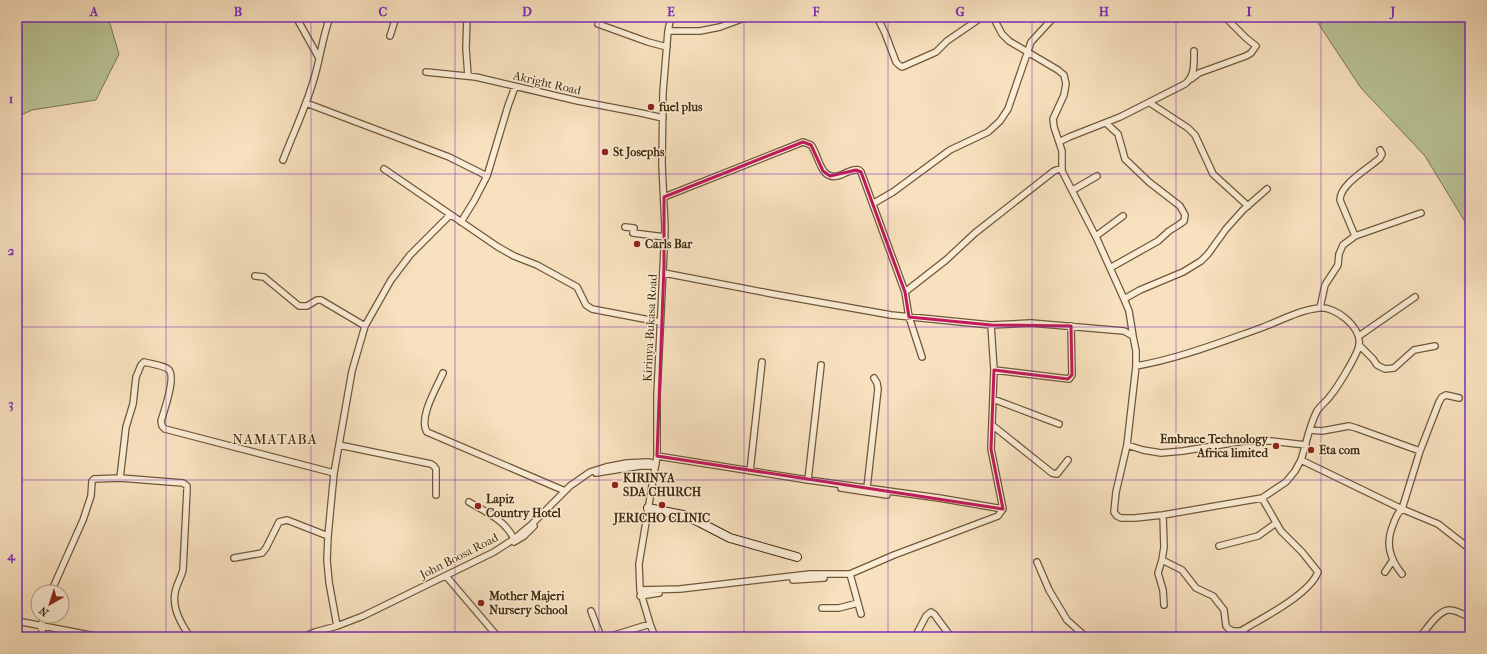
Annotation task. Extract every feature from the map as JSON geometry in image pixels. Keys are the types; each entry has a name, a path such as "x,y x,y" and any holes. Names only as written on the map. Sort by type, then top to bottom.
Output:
{"street":[{"path":"296,17 319,58"},
{"path":"283,160 306,103 330,17"},
{"path":"390,36 396,17"},
{"path":"467,17 466,48 468,76"},
{"name":"Kirinya-Bukasa Road","path":"655,637 640,593 639,564 656,461 657,395 665,237 663,92 668,31 671,17"},
{"path":"668,31 700,31 720,27 747,17"},
{"path":"877,17 888,39 896,62 899,66 902,66 936,52 947,41 982,17"},
{"path":"992,17 1002,34 1009,41 1064,75 1066,84 1064,95 1053,119 1054,127 1062,151 1063,174 1073,190 1096,236 1129,311 1136,351 1136,366 1127,445 1117,481 1114,512 1117,516 1121,518 1163,515 1262,498 1286,482 1295,471 1301,460 1317,412 1332,395 1356,355 1359,345 1359,336 1353,325 1347,319 1338,314 1320,308 1171,358 1136,366"},
{"path":"874,203 893,192 950,150 988,132 997,124 1008,109 1027,52 1036,36 1054,17"},
{"path":"1059,142 1150,103 1178,88 1199,73 1252,53 1256,46 1225,17"},
{"path":"598,24 648,42 667,47"},
{"path":"1191,79 1194,51"},
{"name":"Akright Road","path":"426,72 453,76 468,76 578,101 663,118"},
{"path":"461,222 488,176 515,87"},
{"path":"306,103 449,157 488,176"},
{"path":"1150,103 1192,132 1199,142 1213,174 1248,206"},
{"path":"1106,123 1118,134 1125,159 1154,186 1180,206 1185,215 1184,221 1169,231 1158,241 1110,268"},
{"path":"664,197 804,142 811,145 823,171 830,176 835,177 856,170 861,172 874,203 891,256 905,292 909,317 922,357"},
{"path":"1355,236 1340,200 1340,196 1343,190 1353,180 1380,158 1382,154 1380,150"},
{"path":"905,292 934,270 975,233 1054,171 1062,168"},
{"path":"384,169 498,247 514,256 538,265 577,287 586,305 592,309 660,322"},
{"path":"1073,190 1097,176"},
{"path":"1124,299 1140,290 1183,272 1201,261 1208,254 1226,229 1267,189"},
{"path":"1320,308 1324,285 1338,265 1340,249 1346,241 1355,236 1421,214"},
{"path":"337,626 329,582 327,560 328,536 334,473 352,371 365,326 392,280 410,255 450,215"},
{"path":"1096,236 1124,216"},
{"path":"625,228 634,228 633,233 665,237"},
{"path":"664,273 773,294 909,317 991,325 1031,323 1071,326 1124,331 1133,336"},
{"path":"255,276 264,278 299,306 307,306 317,300 321,300 365,326"},
{"path":"1359,336 1414,297"},
{"path":"640,593 810,574 850,574 914,547 998,516 1003,509 992,448 994,370 991,325"},
{"path":"994,370 1069,379 1072,375 1071,326"},
{"path":"1359,345 1377,365 1385,369 1394,368 1414,350 1435,346"},
{"path":"120,478 126,427 133,404 136,377 140,365 144,362 167,368 172,374 171,384 161,421 162,426 165,429 334,473"},
{"path":"750,471 762,362"},
{"path":"808,480 821,365"},
{"path":"443,373 429,403 424,418 424,426 427,432 565,491"},
{"path":"867,488 878,389 874,378"},
{"path":"1402,574 1393,560 1388,545 1389,534 1396,515 1402,509 1431,420 1442,397 1446,395 1459,398"},
{"path":"993,400 1059,424"},
{"path":"992,425 1052,473 1057,474 1068,460"},
{"path":"1310,430 1322,431 1348,426 1420,451"},
{"path":"1127,445 1143,450 1161,453 1244,441 1270,441 1306,445"},
{"path":"339,445 432,464 436,469 436,495"},
{"path":"1301,460 1402,509 1438,524 1470,549"},
{"path":"656,461 750,471 939,498 1003,509"},
{"path":"656,461 887,495"},
{"name":"John Boosa Road","path":"303,637 364,616 494,552 514,539 532,524 565,491 580,478 590,472 627,463 656,461"},
{"name":"John Boosa Road","path":"413,595 482,561 524,536 569,490 582,480 594,474 640,466 656,461"},
{"path":"55,584 83,520 91,496 92,481 94,479 120,478 183,482 187,486 183,570 181,580 175,592 174,601 176,610 190,637"},
{"path":"1162,560 1182,570 1196,588 1213,596 1224,610 1226,626 1233,631 1241,631 1282,608 1310,584 1318,575 1317,570 1302,552 1288,539 1276,523 1262,498"},
{"path":"469,502 503,523 511,532 514,539"},
{"path":"648,508 683,515 730,538 797,557"},
{"path":"1163,515 1162,560 1158,573 1163,590 1164,605"},
{"path":"234,558 262,554 279,522 287,520 328,536"},
{"path":"1219,546 1258,536 1276,523"},
{"path":"1385,572 1393,560"},
{"path":"1037,562 1049,590 1067,620 1086,637"},
{"path":"850,574 862,614"},
{"path":"446,576 498,637"},
{"path":"640,593 785,580 845,578"},
{"path":"822,608 839,608 858,603"},
{"path":"1420,637 1444,611 1453,610 1465,615"},
{"path":"591,611 601,637"},
{"path":"915,637 926,616 931,612 951,637"},
{"path":"17,621 100,637"},
{"path":"608,637 650,624"},
{"path":"41,626 44,637"},
{"path":"1241,631 1251,637"},
{"path":"1074,637 1081,633"}],"highlighted area":[{"path":"803,142 811,145 823,171 830,176 856,170 861,172 905,292 909,317 991,325 1071,326 1072,375 1068,379 994,370 991,449 1003,509 657,456 664,266 664,197"}],"green space":[{"path":"17,17 108,17 119,54 96,100 32,110 17,117"},
{"path":"1314,17 1470,17 1470,230 1425,156 1361,88"}],"place":[{"name":"fuel plus","path":"651,107"},
{"name":"St Josephs","path":"605,152"},
{"name":"Carls Bar","path":"637,244"},
{"name":"Embrace Technology Africa limited","path":"1276,446"},
{"name":"Eta com","path":"1311,450"},
{"name":"KIRINYA SDA CHURCH","path":"615,485"},
{"name":"JERICHO CLINIC","path":"662,505"},
{"name":"Lapiz Country Hotel","path":"478,506"},
{"name":"Mother Majeri Nursery School","path":"481,603"}],"district":[{"name":"NAMATABA","path":"275,439"}]}
